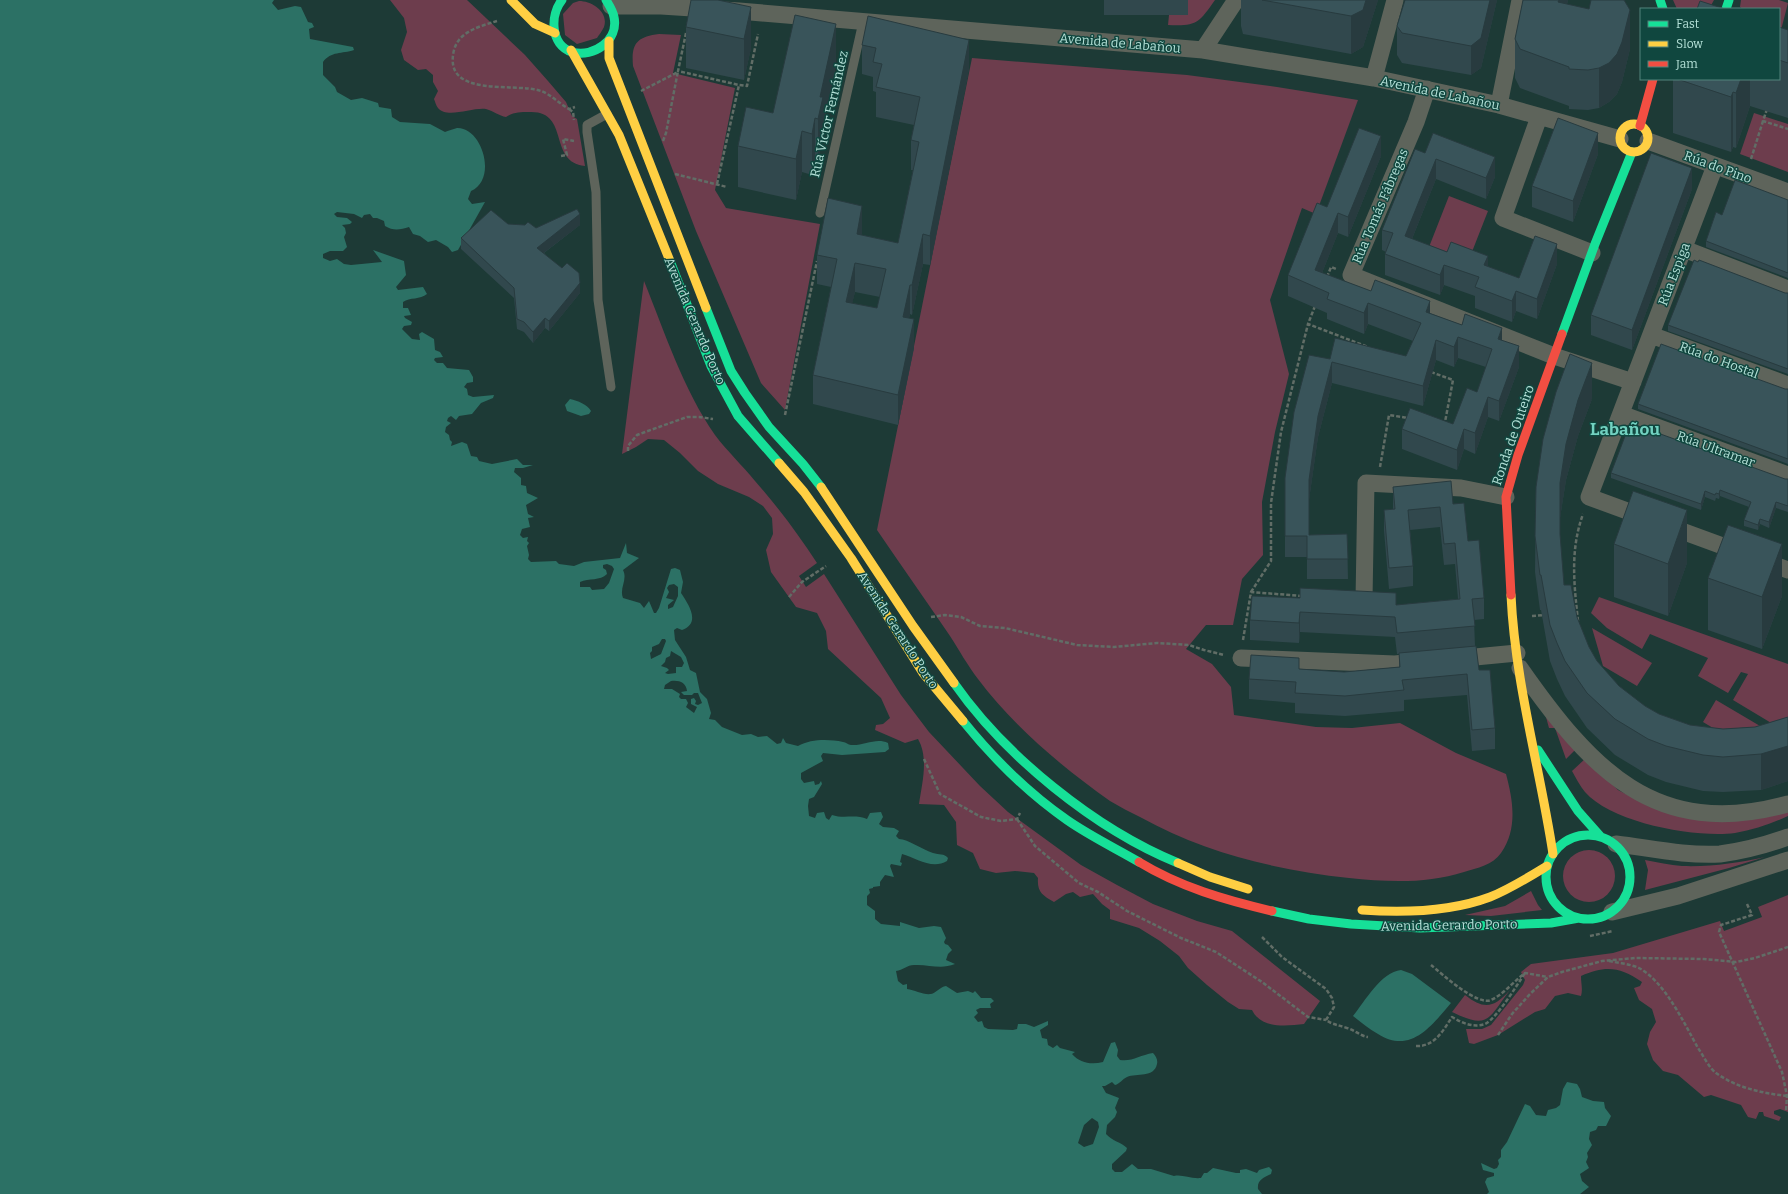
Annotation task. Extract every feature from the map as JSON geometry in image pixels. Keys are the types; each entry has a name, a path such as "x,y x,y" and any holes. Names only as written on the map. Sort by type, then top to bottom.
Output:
{"street":[{"path":"511,0 535,24 554,33"},
{"path":"562,0 557,6 554,14 552,24 554,33 564,46 579,53 587,53 603,47 613,33 615,24 614,15 608,3"},
{"path":"1203,50 1236,0"},
{"path":"1374,78 1395,0"},
{"path":"1499,105 1520,0"},
{"name":"Avenida de Labañou","path":"608,3 1203,50 1374,78 1427,89 1499,105 1620,139"},
{"name":"Avenida Gerardo Porto","path":"608,41 609,58 624,99 731,371 744,394 769,427 820,484 909,620 980,718 1019,757 1055,789 1095,818 1134,842 1178,865 1227,884 1256,892"},
{"name":"Avenida Gerardo Porto","path":"571,50 580,70 608,113 634,169 711,366 738,416 804,492 851,558 923,673 991,755 1037,796 1073,824 1155,872 1197,890 1276,912 1309,919 1351,924 1420,928 1551,923 1579,918"},
{"path":"1640,126 1653,80"},
{"name":"Rúa Tomás Fábregas","path":"1427,89 1416,122 1351,275 1554,356"},
{"path":"1539,117 1503,218 1592,253"},
{"path":"1628,126 1640,126 1647,132 1648,141 1640,151 1632,152 1626,149 1620,139 1622,132 1628,126"},
{"name":"Rúa do Pino","path":"1648,141 1788,192"},
{"name":"Ronda de Outeiro","path":"1553,854 1531,741 1512,619 1506,497 1518,455 1554,356 1592,253 1632,152"},
{"name":"Rúa Espiga","path":"1589,497 1716,166"},
{"path":"1684,249 1788,289"},
{"name":"Rúa do Hostal","path":"1651,335 1788,385"},
{"path":"1554,356 1633,382"},
{"name":"Rúa Ultramar","path":"1621,414 1788,475"},
{"path":"1364,600 1366,483 1461,488 1506,497"},
{"path":"1589,497 1788,570"},
{"path":"1240,658 1395,664 1518,659 1562,725 1585,750 1609,772 1634,790 1663,804 1707,814 1736,814 1765,810 1788,804"},
{"name":"Ronda de Outeiro","path":"1531,741 1578,811 1609,840"},
{"path":"1788,837 1744,850 1718,854 1676,852 1609,840 1588,834 1574,837 1562,844 1553,854 1547,866 1546,877 1552,899 1560,907 1569,914 1579,918 1590,919 1602,917 1612,912 1678,896 1788,860"},
{"path":"1609,840 1624,854 1630,866 1631,879 1628,892 1621,903 1612,912"},
{"name":"Avenida Gerardo Porto","path":"1352,909 1374,911 1420,910 1454,906 1489,898 1519,883 1547,866"}],"lane":[{"name":"Rúa Víctor Fernández","path":"820,213 863,22"},
{"path":"608,113 587,125 586,132 596,192 598,300 611,387"}],"path":[{"path":"497,21 474,28 463,35 455,45 452,57 454,68 459,77 470,82 489,86 525,88 542,91 573,112 575,123"},
{"path":"662,144 666,133 688,27"},
{"path":"638,93 678,71 747,86 758,34"},
{"path":"717,184 739,85"},
{"path":"569,109 575,107"},
{"path":"1750,162 1767,107"},
{"path":"1763,121 1788,129"},
{"path":"562,156 567,155 564,139 578,141 577,135"},
{"path":"670,173 727,187"},
{"path":"785,417 819,253"},
{"path":"1326,281 1331,267 1351,275"},
{"path":"930,617 945,615 961,617 980,626 1005,628 1077,645 1114,647 1157,643 1189,645 1240,658 1251,592 1271,561 1270,503 1279,448 1308,324 1316,303"},
{"path":"1308,324 1373,349"},
{"path":"1424,369 1453,380 1444,424"},
{"path":"1377,483 1388,415 1409,418"},
{"path":"628,451 628,446 637,435 687,417 713,419"},
{"path":"1578,625 1573,582 1574,545 1579,524 1589,497"},
{"path":"789,597 802,582 826,566"},
{"path":"1251,592 1304,596"},
{"path":"1570,612 1577,611"},
{"path":"1542,615 1549,614"},
{"path":"924,759 940,794 981,817 1001,821 1017,819"},
{"path":"1017,819 1020,813"},
{"path":"1017,819 1035,846 1079,883 1098,892 1127,911 1181,938 1216,952 1262,982 1308,1017 1326,1020 1332,1024 1347,1027 1362,1037 1368,1038"},
{"path":"1747,904 1752,915 1721,925 1719,932 1782,1072 1787,1096 1786,1111"},
{"path":"1262,937 1282,957 1326,989 1332,998 1334,1007 1326,1020"},
{"path":"1431,965 1472,996 1481,1000 1489,1001 1525,973 1548,977 1602,961 1669,958 1732,961 1755,958 1788,947"},
{"path":"1602,961 1623,963 1639,968 1653,979 1668,996 1714,1072 1738,1085 1763,1094 1787,1096"},
{"path":"1416,1046 1424,1047 1433,1041 1452,1017 1471,1025 1486,1023 1507,1001 1525,973"},
{"path":"1498,1035 1512,1014 1548,977"}],"shaded area":[{"path":"0,0 274,0 272,3 278,10 295,6 301,7 308,22 312,23 314,27 309,29 310,39 353,47 354,50 333,54 326,58 323,62 323,75 335,87 337,92 351,100 362,98 378,103 379,107 391,109 392,117 400,122 430,124 445,132 457,128 466,130 474,136 480,144 484,155 485,166 484,176 479,185 471,191 468,199 472,204 485,202 458,250 452,252 448,247 436,240 428,242 420,236 413,234 409,227 397,230 388,228 385,226 384,221 373,218 370,214 364,215 362,218 354,214 337,212 334,214 337,217 347,218 352,222 350,224 342,225 345,228 346,233 344,237 347,247 343,251 330,251 323,254 323,258 330,261 337,259 344,264 351,265 382,262 373,250 404,261 406,275 396,287 398,290 423,287 427,294 403,302 403,308 408,308 411,315 404,316 412,322 411,325 404,326 402,329 412,339 420,340 419,334 422,332 434,339 435,350 440,352 443,357 435,358 434,360 437,363 443,363 447,368 469,370 473,377 473,382 467,383 464,387 467,389 468,395 473,397 494,395 493,398 481,403 472,414 459,416 456,420 451,416 448,418 447,421 451,423 446,427 445,432 449,435 452,442 451,446 462,442 467,444 471,456 477,457 479,461 492,464 517,459 523,465 533,465 523,468 515,468 514,472 521,478 521,485 526,486 527,493 538,498 526,505 528,514 534,517 528,518 530,527 522,529 520,535 523,538 528,537 528,559 531,562 556,561 559,564 574,566 584,562 620,558 626,543 627,553 639,558 623,570 625,577 622,591 623,598 640,603 644,608 649,601 654,613 656,613 659,608 671,569 675,568 680,570 683,582 681,593 690,608 692,618 688,627 682,630 677,628 674,630 675,640 686,657 690,670 696,673 700,692 707,699 711,713 709,719 715,720 722,727 742,735 751,734 758,737 767,736 777,744 781,743 783,738 786,743 798,746 808,742 820,740 844,742 849,745 874,741 883,741 888,743 889,749 885,752 842,755 823,753 821,756 823,761 801,773 801,779 804,783 814,781 815,785 819,784 821,781 822,784 814,797 809,799 809,816 815,818 817,813 824,812 826,818 829,820 832,815 867,819 870,813 881,812 883,817 879,824 883,827 894,828 899,831 896,836 899,839 903,839 933,853 945,855 948,858 947,861 941,863 930,864 902,854 900,862 902,863 901,866 891,864 890,866 894,877 885,875 880,882 880,886 869,889 870,893 867,896 867,905 875,911 875,919 881,924 900,926 900,922 919,928 934,926 941,927 946,938 944,942 952,950 948,954 946,960 955,964 950,966 939,967 912,965 896,971 898,981 903,985 907,984 907,989 931,994 946,986 957,993 968,991 973,993 975,991 981,998 991,998 994,1001 990,1004 991,1008 980,1008 976,1010 978,1013 974,1017 978,1022 982,1021 984,1027 988,1029 1013,1030 1017,1029 1018,1024 1026,1024 1034,1027 1048,1021 1048,1025 1040,1030 1042,1038 1047,1039 1048,1045 1053,1048 1057,1045 1060,1048 1075,1052 1072,1054 1082,1061 1094,1063 1103,1062 1111,1043 1115,1042 1118,1050 1117,1056 1120,1060 1128,1060 1148,1054 1154,1054 1157,1063 1155,1068 1149,1073 1127,1077 1115,1085 1112,1082 1102,1086 1106,1093 1119,1098 1115,1108 1117,1112 1115,1117 1107,1125 1106,1134 1127,1148 1126,1151 1112,1164 1112,1169 1115,1172 1122,1172 1132,1164 1138,1169 1151,1169 1174,1176 1197,1178 1201,1178 1204,1173 1207,1173 1213,1168 1236,1173 1240,1173 1240,1170 1246,1169 1257,1173 1259,1170 1269,1167 1272,1170 1271,1174 1263,1178 1258,1183 1258,1189 1262,1194 0,1194","holes":["607,564 612,566 614,569 609,583 604,589 592,590 590,587 580,587 580,582 598,579 607,574 606,570 603,568 603,565","674,584 678,587 678,596 673,607 668,609 668,605 674,600 666,598 669,592 667,588 669,585","662,639 665,639 666,641 661,654 651,659 650,653 652,651 652,647 659,644","671,651 681,657 684,663 682,667 676,667 676,673 668,674 665,673 669,670 661,666 665,662 666,658 670,656","671,681 679,681 684,684 686,688 687,691 681,692 684,695 698,693 702,703 698,705 695,704 696,701 694,698 691,699 691,704 697,707 694,713 686,707 688,703 686,699 681,699 679,697 680,694 672,689 664,689 665,685","1092,1118 1098,1122 1099,1127 1093,1144 1084,1147 1078,1143 1084,1125"]},
{"path":"390,0 467,0 525,55 566,102 572,116 577,119 585,166 573,162 566,156 555,127 550,119 542,114 520,112 506,117 486,109 447,113 438,108 434,99 438,91 433,82 433,75 426,69 418,70 404,60 401,50 407,32 404,18"},
{"path":"1188,0 1215,0 1205,14 1196,22 1185,25 1168,25 1169,15 1184,15 1188,11"},
{"path":"1673,0 1714,0 1710,8 1677,8"},
{"path":"1741,0 1779,0 1788,3 1780,34 1780,8 1740,7"},
{"path":"579,1 589,3 598,8 602,12 605,22 604,27 597,38 577,44 565,35 563,14 573,3"},
{"path":"659,34 681,35 673,73 735,88 715,190 726,208 820,224 785,410 761,383 696,231 633,66 633,52 637,42 645,37"},
{"path":"972,58 1187,75 1358,100 1316,214 1302,208 1270,300 1289,374 1275,432 1262,502 1263,555 1242,579 1233,625 1206,625 1186,649 1212,664 1231,687 1234,715 1316,727 1352,728 1400,723 1456,753 1506,774 1511,794 1512,824 1506,844 1498,857 1494,860 1479,867 1436,879 1392,881 1322,875 1268,865 1215,850 1165,830 1121,807 1092,788 1057,760 1023,730 992,697 971,669 877,530"},
{"path":"1754,113 1788,124 1788,172 1740,154"},
{"path":"1449,196 1488,211 1468,262 1429,247"},
{"path":"644,281 684,380 693,399 715,435 780,511 817,563 799,576 806,587 824,574 901,695 929,732 980,786 1008,812 1081,865 1153,904 1197,921 1232,931 1320,1001 1304,1024 1275,1025 1261,1020 1252,1010 1239,1009 1207,985 1188,968 1179,956 1160,941 1139,928 1110,919 1110,910 1093,894 1080,897 1073,892 1066,894 1054,902 1041,893 1038,887 1038,878 1034,873 1015,871 996,873 980,869 973,853 957,845 956,822 944,805 919,804 924,762 918,739 905,743 875,730 876,725 883,724 890,718 881,698 828,649 826,631 817,613 796,607 771,572 766,550 773,534 772,518 763,506 749,497 718,484 698,471 664,440 648,439 622,454"},
{"path":"570,399 587,406 591,411 589,414 581,416 567,411 565,405"},
{"path":"1599,597 1788,664 1788,733 1733,700 1748,674 1741,672 1728,693 1698,676 1708,658 1650,634 1642,649 1607,628 1591,613"},
{"path":"1592,628 1652,663 1637,686 1603,666"},
{"path":"1716,700 1784,740 1748,749 1703,722"},
{"path":"1543,706 1577,748 1566,759 1555,728 1549,728"},
{"path":"1586,758 1618,790 1646,804 1788,808 1788,816 1749,830 1718,834 1677,830 1634,820 1614,812 1598,803 1583,790 1572,771"},
{"path":"1584,850 1594,850 1608,857 1615,871 1615,881 1608,895 1594,902 1584,902 1574,898 1567,891 1563,881 1563,871 1567,861 1574,854"},
{"path":"1765,857 1645,890 1648,870 1645,860 1677,866 1703,866"},
{"path":"1531,891 1542,910 1491,916 1465,915 1505,906"},
{"path":"1788,895 1788,1112 1780,1109 1774,1111 1774,1114 1781,1117 1779,1121 1764,1116 1763,1112 1759,1112 1756,1119 1748,1117 1741,1105 1711,1095 1704,1097 1678,1075 1663,1071 1653,1060 1647,1044 1650,1032 1656,1022 1652,1009 1639,1000 1634,988 1640,986 1642,982 1627,973 1613,969 1598,970 1581,976 1581,996 1568,993 1555,996 1545,1009 1535,1012 1498,1035 1474,1044 1469,1043 1466,1029 1482,1029 1491,1025 1523,985 1525,980 1521,972 1531,964 1613,953 1720,921 1724,931 1762,917 1758,907"},
{"path":"1401,970 1412,974 1451,1003 1420,1035 1401,1041 1390,1040 1378,1034 1353,1016 1380,981 1394,972"},
{"path":"1510,990 1487,1019 1481,1021 1474,1020 1452,1012 1465,995 1478,1003 1489,1005 1499,1000"},
{"path":"1567,1082 1577,1084 1582,1097 1593,1101 1604,1102 1605,1108 1611,1116 1606,1126 1598,1126 1596,1130 1590,1132 1589,1139 1592,1145 1587,1153 1588,1157 1586,1162 1589,1168 1580,1174 1582,1181 1589,1187 1580,1194 1487,1194 1489,1192 1485,1182 1487,1178 1494,1176 1494,1173 1483,1170 1481,1163 1494,1169 1497,1168 1499,1164 1498,1160 1501,1157 1501,1150 1507,1142 1525,1104 1530,1106 1536,1115 1546,1116 1548,1110 1556,1108 1560,1105 1563,1089"}],"building":[{"path":"691,0 718,0 751,7 744,39 686,27"},
{"path":"1262,0 1366,0 1363,10 1351,16"},
{"path":"1405,0 1490,0 1481,38 1471,46 1402,33 1397,26"},
{"path":"1523,0 1559,0 1558,2 1589,9 1591,0 1624,0 1630,10 1622,42 1617,54 1609,63 1599,68 1588,70 1569,69 1569,67 1520,49 1515,39"},
{"path":"1700,1 1722,8 1697,8"},
{"path":"795,15 836,24 820,97 823,97 818,119 815,118 812,134 802,131 796,159 738,146 746,107 773,113"},
{"path":"868,16 969,40 930,236 923,234 912,285 910,285 903,317 914,319 898,395 813,375 837,259 817,255 828,198 862,206 857,234 898,243 919,142 911,140 920,97 876,87 882,64 873,62 876,48 862,45","holes":["855,263 886,269 877,308 846,302"]},
{"path":"1780,27 1788,30 1788,63 1780,60"},
{"path":"1680,80 1741,80 1736,93 1733,92 1731,97"},
{"path":"1558,118 1598,133 1573,201 1532,186"},
{"path":"1359,128 1381,136 1348,217 1338,213 1315,270 1371,291 1375,280 1430,301 1426,312 1462,325 1465,314 1502,328 1498,339 1519,346 1499,401 1488,397 1475,433 1464,429 1457,450 1402,429 1410,408 1453,424 1467,388 1477,392 1492,349 1458,337 1454,347 1436,340 1423,386 1332,362 1318,416 1309,480 1309,535 1347,534 1348,559 1307,559 1307,536 1285,536 1285,478 1294,412 1309,355 1330,359 1335,338 1406,356 1421,323 1368,303 1364,313 1327,299 1329,293 1288,275 1317,203 1327,207"},
{"path":"1433,133 1495,157 1486,178 1436,159 1405,236 1447,252 1451,242 1488,256 1484,265 1519,278 1535,236 1557,244 1537,299 1516,291 1512,301 1475,287 1479,277 1444,265 1440,275 1385,254 1393,233 1382,230 1415,149 1425,153"},
{"path":"1651,153 1692,168 1632,330 1591,315"},
{"path":"1735,180 1788,200 1788,273 1706,241 1716,212 1722,215"},
{"path":"577,209 580,214 537,248 562,268 567,263 579,273 580,283 549,321 545,318 533,332 524,322 517,319 514,288 461,238 491,210 508,224 525,225 528,222 536,228"},
{"path":"1694,260 1698,262 1699,260 1788,293 1788,369 1668,325"},
{"path":"1661,344 1788,389 1788,459 1638,404"},
{"path":"1570,354 1592,363 1578,400 1566,444 1560,483 1560,534 1564,585 1571,585 1577,617 1589,647 1597,661 1619,686 1645,706 1659,714 1690,725 1723,729 1755,727 1788,717 1788,746 1761,754 1723,757 1703,755 1666,746 1648,739 1615,719 1587,693 1565,661 1550,625 1540,575 1535,536 1536,487 1543,439 1556,392"},
{"path":"1630,423 1788,479 1788,506 1776,502 1769,522 1760,519 1758,525 1744,520 1751,502 1720,490 1719,494 1716,493 1715,495 1705,491 1701,504 1611,473"},
{"path":"1451,481 1453,504 1464,503 1468,541 1479,540 1484,598 1472,599 1475,626 1397,633 1395,617 1300,612 1299,623 1250,620 1252,596 1300,598 1300,588 1396,593 1396,605 1460,599 1455,543 1444,544 1440,507 1408,510 1413,566 1389,568 1384,510 1395,509 1393,487"},
{"path":"1633,491 1687,510 1668,564 1614,544"},
{"path":"1728,525 1782,544 1762,597 1708,578"},
{"path":"1476,646 1479,670 1490,670 1495,728 1472,730 1467,674 1402,680 1404,690 1345,696 1295,693 1296,682 1249,679 1251,655 1299,658 1299,669 1344,672 1400,667 1399,653"}],"traffic: fast":[{"path":"562,0 555,13 554,29 556,36 559,43 565,48 572,52 580,53 596,50 609,40 613,33 615,25 614,17 606,0"},
{"path":"1660,0 1663,8"},
{"path":"1726,8 1729,0"},
{"path":"1562,334 1595,244 1632,152"},
{"path":"670,261 711,366 738,416 779,463"},
{"path":"706,308 731,371 745,393 769,427 803,464 821,487"},
{"path":"954,683 999,737 1025,763 1054,788 1115,831 1178,863"},
{"path":"963,721 986,748 1025,787 1053,810 1094,837 1139,862"},
{"path":"1538,750 1578,811 1601,837"},
{"path":"1588,835 1604,838 1618,847 1627,861 1630,877 1627,893 1618,907 1604,916 1588,919 1572,916 1558,907 1549,893 1546,877 1549,861 1558,847 1572,838 1588,835"},
{"path":"1272,911 1309,919 1351,924 1420,928 1551,923 1579,918"}],"traffic: slow":[{"path":"511,0 535,24 555,33"},
{"path":"609,41 609,58 706,308"},
{"path":"571,50 619,135 670,261"},
{"path":"1634,124 1644,128 1648,138 1644,148 1634,152 1624,148 1620,138 1624,128 1634,124"},
{"path":"779,463 804,492 851,558 923,673 963,721"},
{"path":"821,487 913,626 954,683"},
{"path":"1511,595 1517,660 1553,854"},
{"path":"1178,863 1210,877 1248,889"},
{"path":"1362,910 1410,911 1459,906 1497,894 1547,866"}],"traffic: jam":[{"path":"1640,126 1653,80"},
{"path":"1511,595 1506,497 1518,455 1562,334"},
{"path":"1139,862 1170,879 1203,892 1272,911"}],"district":[{"name":"Labañou","path":"1625,429"}]}
